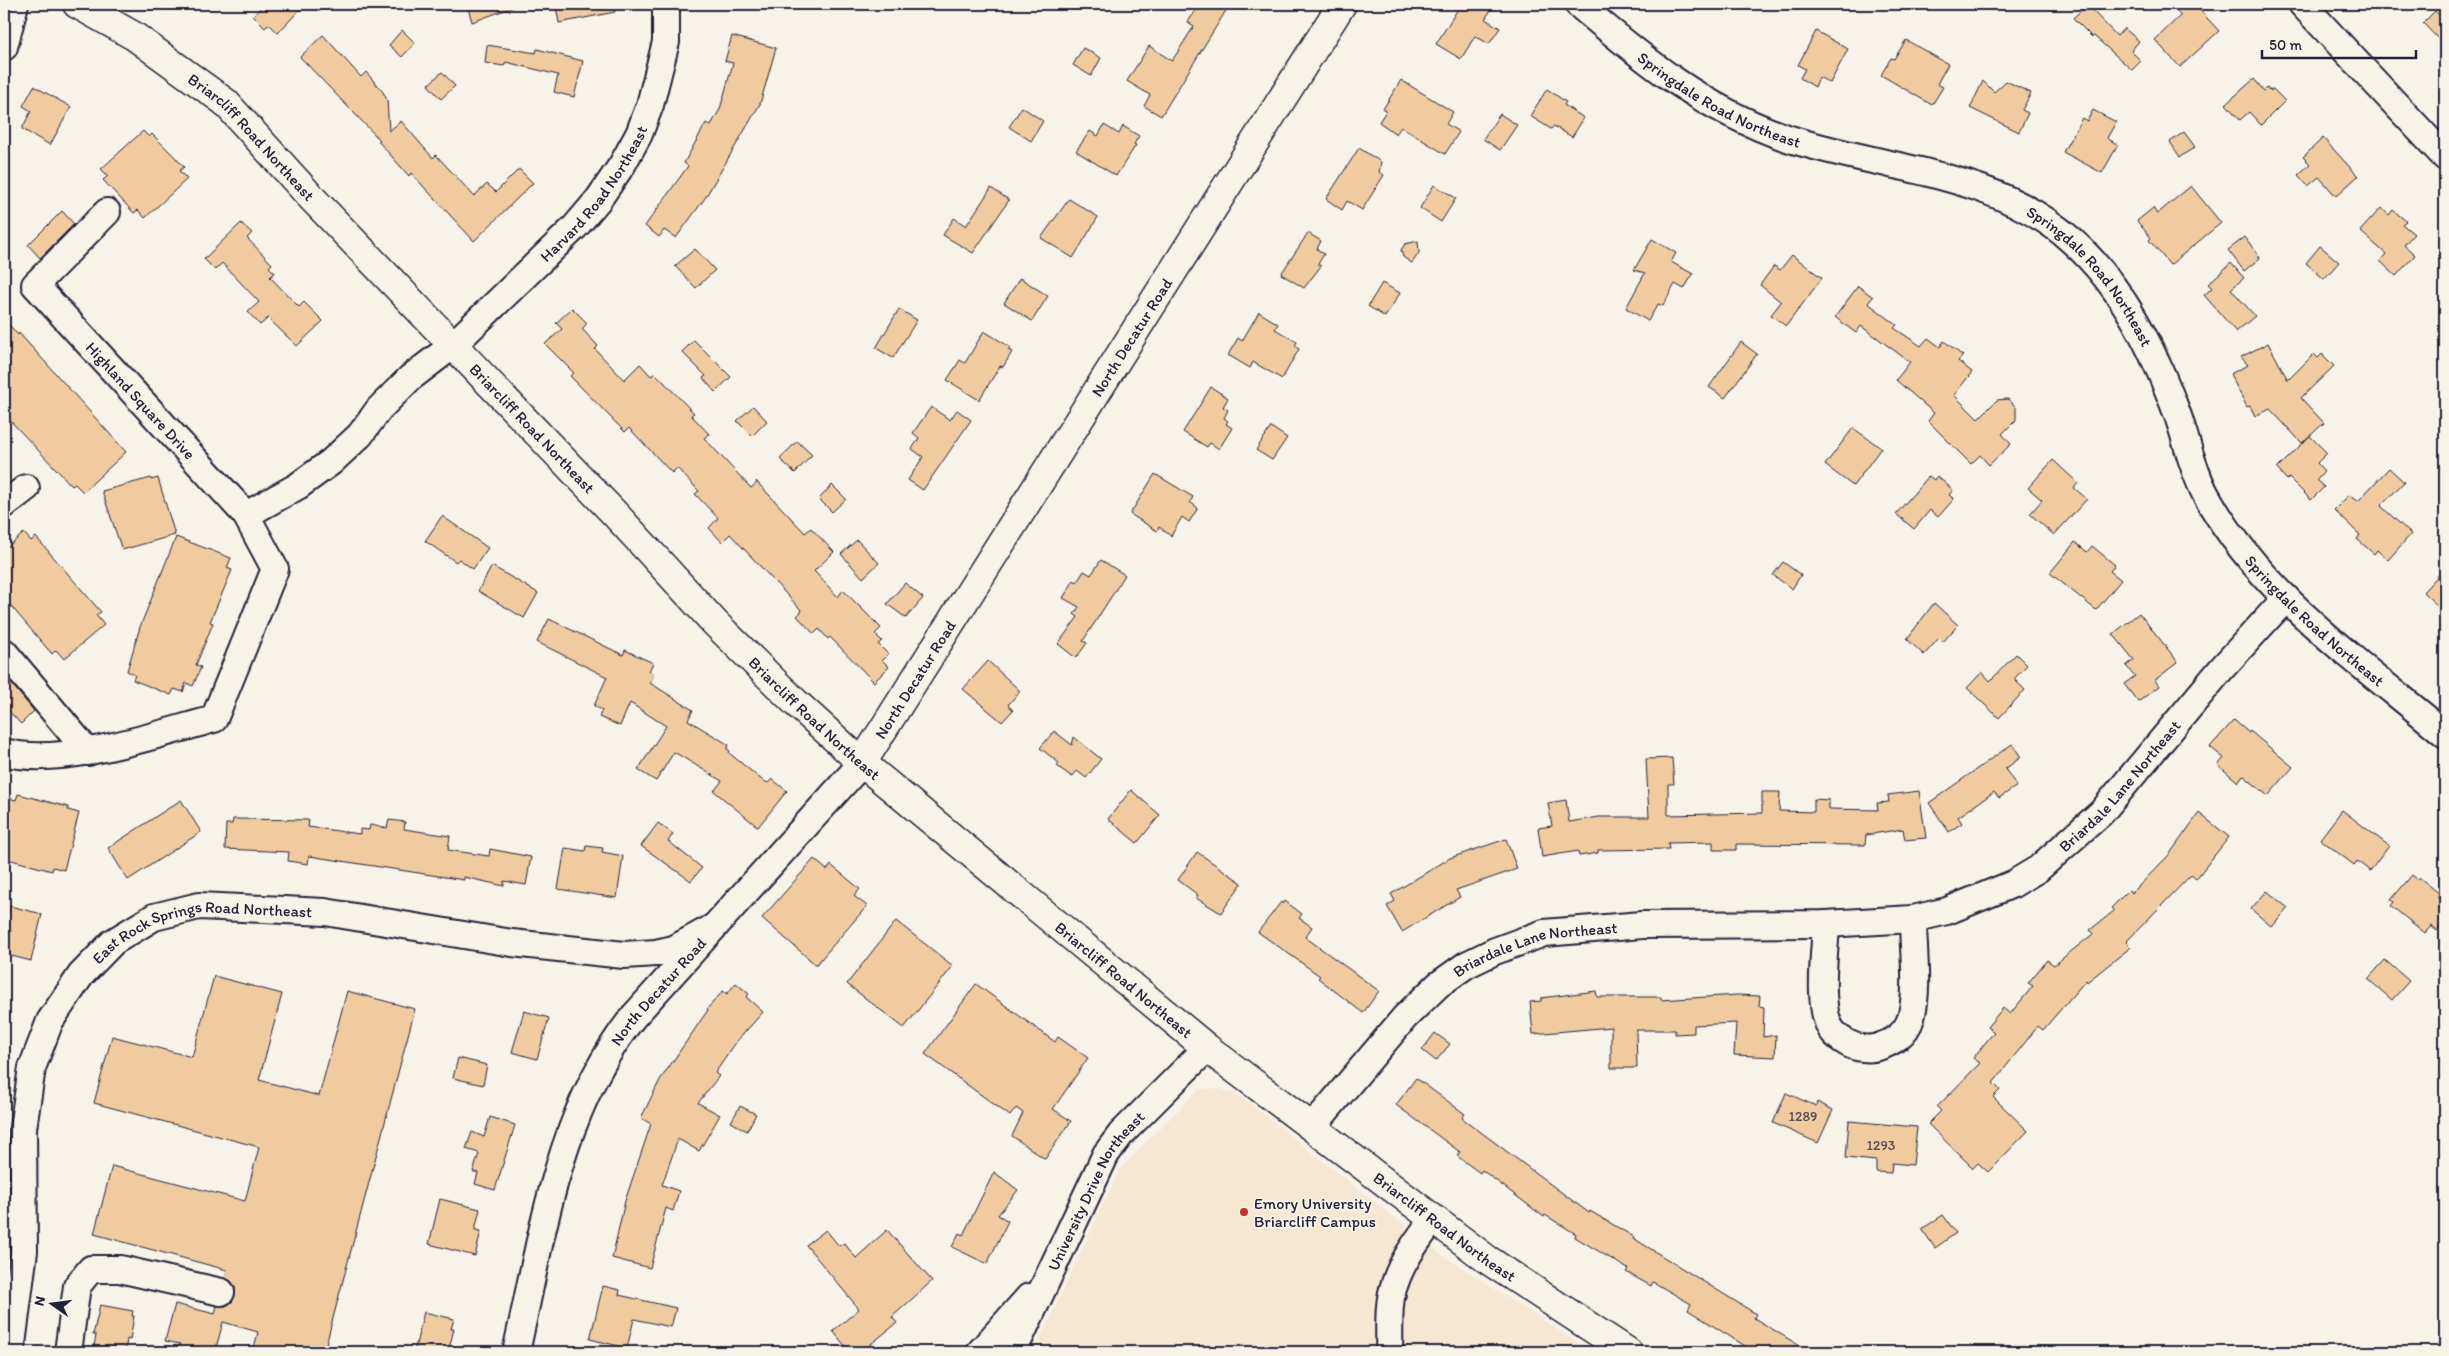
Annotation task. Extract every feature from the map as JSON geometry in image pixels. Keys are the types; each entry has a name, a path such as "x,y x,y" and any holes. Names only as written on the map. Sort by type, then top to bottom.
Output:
{"main road":[{"name":"Briarcliff Road Northeast","path":"77,4 134,36 224,102 452,346 616,515 715,623 795,702 862,764 1207,1048 1313,1126 1433,1219 1544,1299 1628,1352"},
{"name":"North Decatur Road","path":"862,764 1342,4"}],"street":[{"path":"4,47 15,4"},
{"name":"Harvard Road Northeast","path":"452,346 575,227 598,200 622,165 639,134 659,74 666,42 666,4"},
{"name":"Springdale Road Northeast","path":"1578,4 1660,72 1686,90 1743,120 1786,137 1834,152 1946,178 1982,189 2012,201 2070,239 2117,292 2141,329 2174,406 2206,494 2241,547 2286,598 2445,734"},
{"path":"2302,4 2445,157"},
{"name":"Highland Square Drive","path":"4,752 45,755 88,752 214,719 275,569 246,515 35,285 107,212"},
{"path":"246,515 298,486 331,462 360,436 379,409 410,378 452,346"},
{"path":"4,505 26,488"},
{"name":"Briardale Lane Northeast","path":"1313,1126 1405,1017 1438,985 1466,965 1495,951 1544,933 1642,925 1826,924 1913,919 1947,911 2012,884 2038,869 2101,813 2223,667 2286,598"},
{"path":"4,652 88,752"},
{"name":"North Decatur Road","path":"516,1352 548,1209 570,1131 584,1098 614,1043 714,927 862,764"},
{"name":"East Rock Springs Road Northeast","path":"11,1352 14,1248 23,1128 32,1068 50,1021 81,975 113,942 154,917 199,906 325,912 512,943 624,955 656,953 674,949 714,927"},
{"path":"1826,924 1825,1014 1831,1029 1839,1039 1854,1047 1872,1049 1890,1043 1904,1031 1910,1020 1914,1004 1913,919"},
{"name":"University Drive Northeast","path":"1013,1352 1046,1277 1106,1154 1121,1134 1207,1048"},
{"path":"1389,1352 1390,1314 1394,1284 1407,1256 1433,1219"},
{"path":"68,1352 77,1286 91,1269 120,1269 221,1292"},
{"path":"980,1352 1046,1277"}],"shaded area":[{"name":"Emory University Briarcliff Campus","path":"1199,1089 1220,1089 1239,1095 1442,1255 1592,1352 1034,1352 1120,1169"}],"building":[{"path":"264,4 305,4 278,33 269,24 265,28 253,16"},
{"path":"467,4 516,4 516,6 472,22"},
{"path":"567,4 614,4 615,12 559,23 556,6"},
{"path":"1200,4 1230,4 1161,116 1144,106 1150,95 1127,81 1149,46 1172,61 1194,26 1188,22"},
{"path":"1461,4 1495,4 1485,19 1500,28 1489,44 1475,36 1461,59 1436,44"},
{"path":"2170,4 2194,4 2219,31 2180,67 2155,40 2181,15"},
{"path":"2087,5 2117,36 2124,28 2139,41 2131,51 2141,61 2132,70 2094,36 2092,37 2073,18"},
{"path":"2435,11 2445,21 2445,46 2423,23"},
{"path":"402,30 415,43 402,57 389,45"},
{"path":"1816,31 1848,49 1830,83 1819,77 1815,87 1800,78 1805,69 1798,65"},
{"path":"323,35 361,77 366,72 383,92 387,100 389,131 401,121 433,158 436,155 474,196 487,184 496,192 519,169 533,183 474,241 411,173 409,176 378,141 380,140 300,57"},
{"path":"732,36 776,48 760,104 705,198 676,238 664,230 659,237 645,226 688,166 684,163 706,123 711,125 720,109 733,63 725,61"},
{"path":"1906,40 1948,64 1937,84 1943,87 1932,105 1881,75 1891,58 1894,59"},
{"path":"487,45 536,53 537,49 583,61 574,97 554,92 558,75 506,62 504,66 485,63"},
{"path":"1083,48 1101,58 1091,76 1073,65"},
{"path":"442,72 455,86 441,99 428,85"},
{"path":"2254,79 2264,91 2267,88 2270,91 2273,89 2285,101 2261,125 2249,112 2240,120 2226,104"},
{"path":"1401,80 1453,112 1446,124 1459,132 1445,154 1401,127 1396,134 1379,122 1386,111 1383,109"},
{"path":"1983,81 1994,92 2006,81 2031,93 2022,110 2028,113 2019,132 1970,108"},
{"path":"34,86 71,107 50,145 22,129 31,111 23,106"},
{"path":"1547,89 1566,102 1564,105 1584,118 1572,137 1554,126 1551,129 1530,116"},
{"path":"1022,107 1043,121 1031,141 1009,127"},
{"path":"2093,110 2116,122 2107,138 2118,145 2102,173 2063,152 2082,118 2087,121"},
{"path":"1500,114 1517,125 1500,150 1483,139"},
{"path":"1104,125 1119,134 1123,126 1139,136 1134,144 1136,145 1116,176 1076,151 1090,131 1098,136"},
{"path":"143,131 149,137 152,134 184,167 179,171 187,179 145,218 138,210 134,213 103,180 108,176 101,169"},
{"path":"2184,132 2195,147 2180,157 2170,142"},
{"path":"2323,138 2358,176 2336,196 2319,177 2308,186 2298,175 2310,164 2303,157"},
{"path":"1359,148 1381,162 1379,172 1384,175 1362,210 1347,201 1342,210 1326,199"},
{"path":"1434,185 1456,198 1441,222 1420,208"},
{"path":"2191,186 2221,223 2170,265 2149,240 2151,238 2137,221 2153,208 2157,214"},
{"path":"991,188 1009,200 973,253 943,235 954,218 966,226"},
{"path":"1069,199 1098,217 1073,258 1041,238"},
{"path":"2381,208 2389,215 2393,210 2406,221 2402,224 2414,234 2404,245 2415,255 2396,276 2380,261 2386,254 2360,231"},
{"path":"62,211 74,224 40,258 28,245"},
{"path":"241,223 252,233 247,238 272,264 269,267 275,273 270,277 299,307 304,302 323,321 297,346 268,318 260,325 248,312 259,302 222,263 215,270 204,259"},
{"path":"1308,233 1321,241 1317,249 1324,254 1318,264 1321,266 1304,288 1281,274"},
{"path":"2245,237 2260,258 2244,271 2228,250"},
{"path":"1652,239 1676,253 1671,262 1693,274 1684,289 1675,284 1663,306 1658,304 1648,321 1626,308 1645,273 1634,270"},
{"path":"1418,241 1419,253 1412,263 1403,257 1401,250 1405,244"},
{"path":"2320,246 2339,262 2324,279 2306,263"},
{"path":"695,249 715,270 696,288 675,266"},
{"path":"1792,255 1822,278 1786,326 1771,315 1781,302 1760,285 1774,266 1780,270"},
{"path":"2231,263 2244,278 2231,289 2255,316 2236,332 2204,295 2212,288 2208,284"},
{"path":"1020,278 1048,296 1032,321 1004,303"},
{"path":"1382,283 1400,293 1385,317 1368,306"},
{"path":"1858,286 1873,297 1868,303 1897,325 1894,328 1921,346 1928,338 1940,347 1944,341 1963,356 1958,361 1972,372 1954,395 1978,419 1997,400 2008,399 2016,407 2016,420 2002,434 2011,444 1989,465 1980,455 1971,464 1928,421 1934,413 1896,380 1910,362 1861,326 1856,333 1835,317"},
{"path":"572,308 587,323 582,329 598,346 595,349 624,380 640,364 651,376 655,373 694,413 691,415 709,434 704,438 751,488 757,483 756,481 805,533 811,528 834,552 814,571 838,597 843,590 881,628 875,634 882,641 878,644 888,654 882,660 889,667 874,682 830,637 828,639 819,629 814,634 797,616 802,611 730,534 722,542 709,528 718,518 695,494 699,491 677,468 672,473 629,428 625,432 570,376 574,373 545,344 562,329 556,323"},
{"path":"899,309 917,320 893,358 876,348"},
{"path":"1259,312 1278,324 1275,329 1297,342 1295,346 1299,349 1282,379 1253,362 1250,368 1228,355 1238,338 1242,341"},
{"path":"4,319 18,335 19,333 126,452 83,492 75,484 72,486 4,414"},
{"path":"984,331 1010,347 1008,350 1012,352 1003,367 1000,366 979,400 947,380 960,360 965,363"},
{"path":"694,340 731,377 715,392 703,378 706,376 682,352"},
{"path":"1741,342 1757,354 1725,398 1709,387"},
{"path":"2268,343 2288,380 2314,354 2318,358 2322,354 2334,366 2301,398 2324,423 2302,443 2270,409 2255,416 2250,406 2247,407 2230,374 2248,365 2241,357"},
{"path":"1211,387 1228,398 1223,407 1228,410 1224,418 1228,421 1226,424 1232,428 1219,449 1210,443 1207,447 1183,432"},
{"path":"753,406 767,421 752,436 737,421"},
{"path":"931,407 950,420 957,410 971,420 923,490 908,480 923,457 912,449 919,438 913,433"},
{"path":"1271,427 1287,438 1272,460 1256,450"},
{"path":"1853,428 1881,448 1853,486 1825,465"},
{"path":"2310,436 2327,453 2317,463 2324,471 2316,480 2324,487 2311,500 2277,469"},
{"path":"797,441 812,455 795,473 780,459"},
{"path":"2053,460 2078,483 2074,488 2087,499 2054,535 2030,514 2042,500 2028,488"},
{"path":"2389,468 2404,482 2381,506 2411,534 2388,560 2377,550 2374,554 2357,539 2360,535 2334,510 2349,495 2358,501"},
{"path":"1155,474 1193,497 1190,502 1198,508 1189,522 1182,517 1171,536 1159,527 1157,531 1130,514"},
{"path":"1929,476 1934,480 1937,476 1953,490 1949,495 1954,499 1938,517 1930,510 1914,529 1896,514"},
{"path":"151,478 151,480 158,478 175,535 122,550 102,491"},
{"path":"832,485 846,499 832,512 819,499"},
{"path":"442,516 488,548 473,569 459,559 456,562 425,541"},
{"path":"24,533 31,541 36,537 101,612 96,615 104,625 64,659 56,650 52,654 4,598 4,550"},
{"path":"176,537 231,558 227,568 232,570 210,622 213,623 196,665 201,667 193,686 186,683 183,692 174,689 171,695 133,680 135,675 127,671 140,627"},
{"path":"857,540 879,563 863,578 841,554"},
{"path":"2075,542 2087,552 2092,546 2115,565 2110,571 2121,580 2096,610 2050,573"},
{"path":"1101,560 1125,575 1083,641 1087,643 1076,658 1058,644 1078,617 1074,614 1079,607 1063,598 1074,580 1077,582 1084,571 1091,575"},
{"path":"1783,562 1801,575 1792,589 1773,575"},
{"path":"492,566 538,593 524,618 478,591"},
{"path":"2445,568 2445,613 2423,592"},
{"path":"905,583 923,598 906,618 887,604"},
{"path":"1934,603 1958,625 1943,642 1939,638 1924,655 1907,639"},
{"path":"2139,613 2178,662 2155,680 2159,686 2138,702 2124,684 2135,676 2126,666 2134,660 2113,634"},
{"path":"549,619 623,655 625,650 653,663 649,671 654,674 650,683 693,710 688,720 729,745 727,749 730,751 729,753 762,780 768,783 772,779 787,791 758,827 714,791 722,781 674,752 656,781 638,770 666,726 630,703 620,726 599,717 602,710 594,706 607,677 537,642"},
{"path":"2016,654 2027,665 2014,679 2025,690 1999,718 1967,688 1982,672 1990,681"},
{"path":"988,661 1020,691 1008,705 1013,710 1002,722 963,689"},
{"path":"4,675 34,711 21,724 4,706"},
{"path":"2234,720 2293,767 2268,796 2243,775 2238,782 2218,765 2224,758 2210,747"},
{"path":"1054,731 1072,745 1074,737 1101,759 1086,778 1077,771 1072,777 1057,766 1059,763 1040,748"},
{"path":"2012,744 2021,757 2005,769 2017,786 1999,798 1994,792 1958,817 1962,823 1949,832 1929,803"},
{"path":"1672,758 1674,784 1668,784 1668,815 1762,813 1762,792 1780,792 1779,811 1814,812 1814,799 1829,800 1829,809 1878,810 1877,803 1889,802 1888,795 1919,791 1926,838 1905,840 1903,829 1866,835 1865,845 1736,844 1736,850 1713,850 1713,842 1668,843 1669,849 1598,850 1598,853 1579,856 1578,851 1542,857 1538,828 1552,826 1548,803 1566,800 1569,822 1599,817 1649,817 1646,759"},
{"path":"1131,790 1160,815 1137,843 1108,819"},
{"path":"18,794 68,807 68,810 79,813 64,870 53,867 52,871 4,858 4,797 16,800"},
{"path":"181,800 201,832 128,880 108,848"},
{"path":"2342,810 2389,846 2370,871 2357,861 2354,865 2320,839"},
{"path":"2199,813 2229,837 2196,879 2191,875 2126,942 2131,947 2087,982 2086,980 2043,1030 2038,1026 1993,1083 2000,1090 1993,1097 2028,1131 1988,1172 1978,1163 1973,1168 1928,1124 1941,1111 1937,1107 1980,1063 1973,1058 1994,1032 1987,1027 2003,1008 2010,1014 2033,986 2028,983 2047,960 2054,965 2093,934 2090,930 2114,911 2111,908 2129,890 2132,893 2169,855"},
{"path":"233,819 309,820 308,827 360,834 360,829 369,830 370,825 387,828 389,820 405,822 404,829 450,836 448,850 489,856 490,849 531,857 526,885 504,881 504,886 464,877 464,880 309,856 308,864 288,861 289,852 225,849 226,824 232,824"},
{"path":"658,823 673,834 668,841 702,868 691,881 641,846"},
{"path":"1506,839 1517,869 1456,890 1460,897 1402,932 1387,906 1395,901 1391,894 1450,858"},
{"path":"586,846 603,848 602,852 623,856 617,898 558,889 565,848 585,851"},
{"path":"1197,852 1242,883 1221,913 1196,898 1198,895 1178,880"},
{"path":"814,859 827,870 831,865 860,889 854,896 867,906 816,965 762,918"},
{"path":"2412,875 2418,880 2420,878 2440,894 2437,897 2445,903 2445,921 2437,931 2431,926 2425,933 2391,906 2394,902 2391,900"},
{"path":"2267,891 2288,908 2272,927 2251,909"},
{"path":"1285,901 1302,914 1299,918 1312,927 1305,937 1379,991 1363,1013 1318,978 1320,976 1258,932 1281,902 1283,904"},
{"path":"10,906 42,914 31,961 4,954 4,932"},
{"path":"896,921 953,966 904,1028 847,984"},
{"path":"2385,960 2409,981 2392,1000 2368,979"},
{"path":"214,976 282,994 259,1080 319,1096 347,991 415,1009 324,1352 253,1352 258,1332 223,1322 215,1352 178,1352 180,1344 165,1341 175,1304 215,1314 217,1306 226,1306 232,1302 235,1296 235,1287 231,1281 225,1278 227,1270 94,1234 112,1166 245,1201 259,1147 94,1103 112,1036 192,1057"},
{"path":"736,983 749,994 746,997 763,1012 737,1041 715,1073 719,1076 698,1103 720,1115 699,1151 678,1139 662,1185 679,1191 673,1211 666,1208 650,1268 612,1258 625,1201 651,1124 641,1118 660,1080 707,1009 723,991 727,994"},
{"path":"976,984 1055,1042 1058,1037 1088,1058 1053,1109 1071,1121 1045,1159 1012,1136 1023,1113 1016,1108 1010,1116 925,1054"},
{"path":"1596,991 1597,997 1661,997 1661,1000 1737,995 1760,996 1759,1006 1764,1007 1763,1037 1776,1035 1775,1057 1734,1055 1736,1023 1694,1025 1694,1033 1675,1034 1675,1030 1636,1030 1637,1068 1611,1068 1611,1027 1533,1034 1530,1002 1541,1001 1541,998"},
{"path":"524,1011 549,1018 537,1059 512,1052"},
{"path":"1435,1033 1450,1044 1436,1061 1422,1050"},
{"path":"458,1058 487,1065 483,1085 453,1078"},
{"path":"1416,1078 1465,1114 1462,1118 1589,1213 1590,1211 1634,1237 1756,1314 1754,1318 1810,1352 1741,1352 1745,1346 1688,1310 1691,1304 1653,1282 1651,1286 1626,1272 1628,1269 1575,1237 1576,1234 1545,1215 1544,1217 1482,1170 1480,1173 1457,1156 1460,1152 1396,1105"},
{"path":"1786,1093 1816,1106 1817,1102 1833,1110 1818,1143 1773,1123"},
{"path":"740,1106 756,1114 747,1131 731,1122"},
{"path":"490,1117 515,1125 495,1190 475,1184 478,1173 473,1172 479,1153 466,1149 472,1132 484,1137"},
{"path":"1849,1121 1917,1127 1913,1165 1892,1163 1891,1173 1876,1172 1876,1161 1846,1158"},
{"path":"994,1172 1018,1190 998,1215 1008,1221 987,1264 952,1247 959,1233 963,1235"},
{"path":"440,1199 480,1209 475,1230 481,1231 475,1256 429,1244"},
{"path":"1943,1215 1956,1233 1935,1248 1922,1229"},
{"path":"826,1230 839,1246 844,1243 856,1258 887,1230 932,1281 892,1317 897,1323 861,1352 850,1352 833,1331 859,1309 806,1245"},
{"path":"603,1286 620,1290 619,1295 676,1308 671,1327 634,1319 627,1348 590,1339"},
{"path":"100,1305 133,1311 132,1316 134,1316 130,1340 127,1339 125,1352 93,1352 96,1335 93,1335"},
{"path":"424,1312 454,1319 451,1329 454,1329 448,1352 414,1352"}],"place":[{"name":"Emory University Briarcliff Campus","path":"1244,1212"}]}
